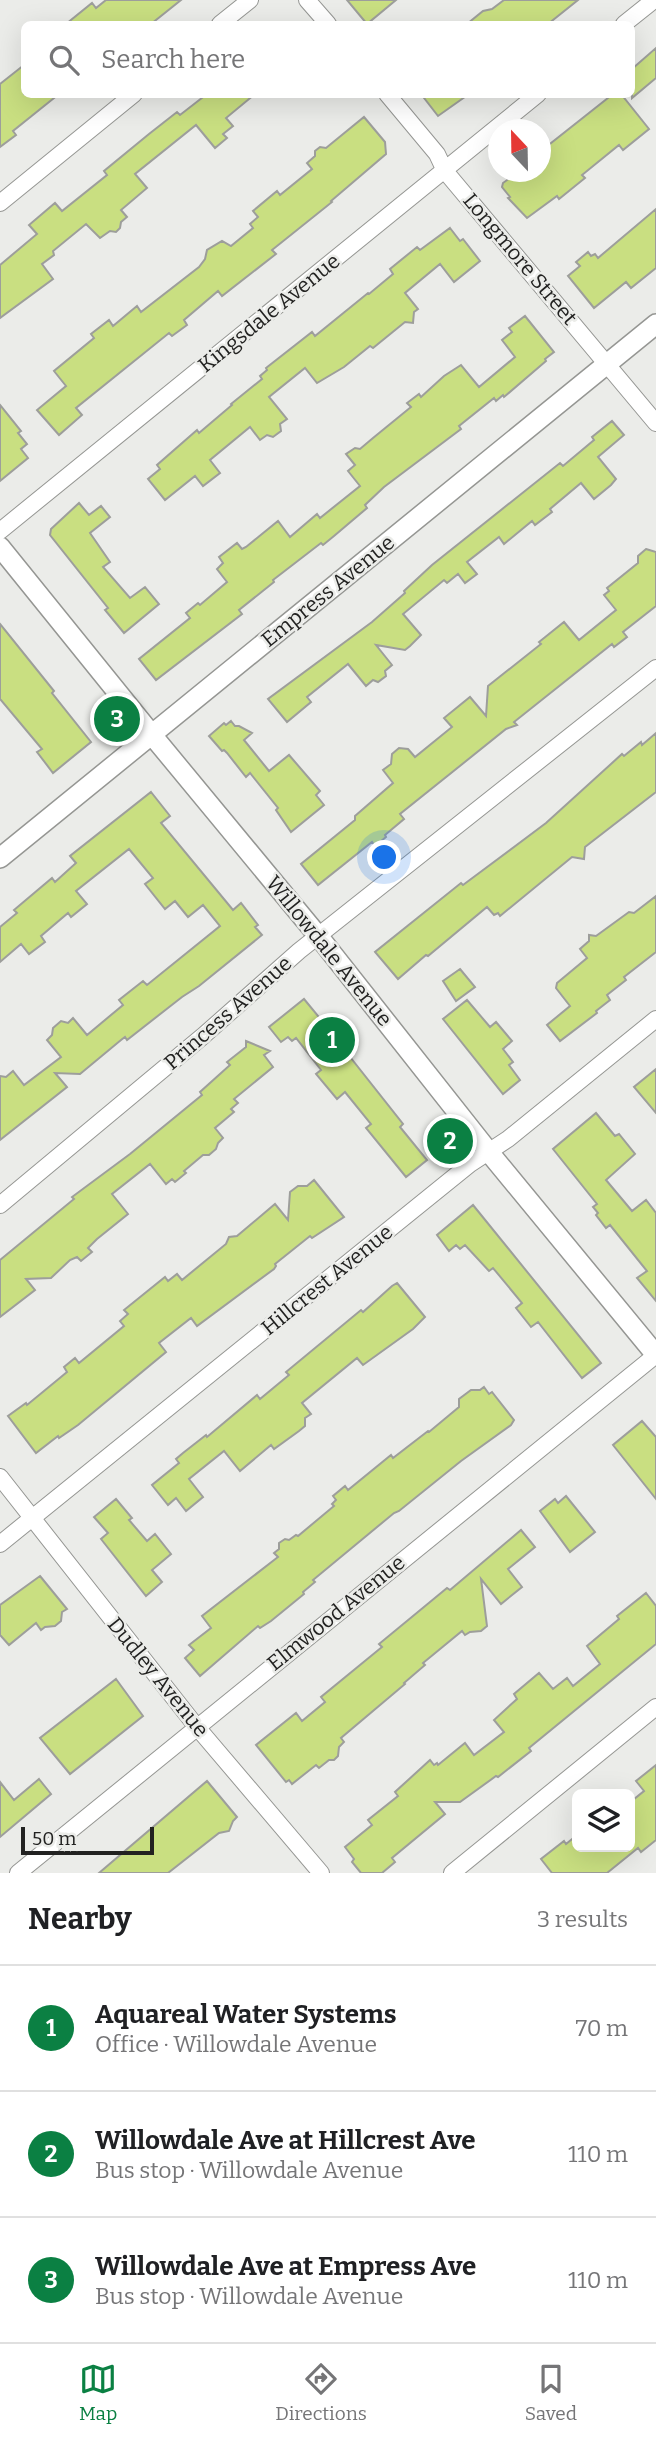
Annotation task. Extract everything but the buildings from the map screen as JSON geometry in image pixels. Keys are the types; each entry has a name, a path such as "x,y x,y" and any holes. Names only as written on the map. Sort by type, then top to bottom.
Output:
{"street":[{"path":"224,21 250,0"},
{"path":"307,0 325,21"},
{"path":"628,21 654,0"},
{"path":"0,203 129,98"},
{"name":"Longmore Street","path":"390,98 437,154 445,171 656,423"},
{"name":"Kingsdale Avenue","path":"0,531 533,98"},
{"name":"Empress Avenue","path":"0,858 656,324"},
{"name":"Willowdale Avenue","path":"0,547 656,1355"},
{"name":"Princess Avenue","path":"0,1205 203,1036 299,951 656,668"},
{"name":"Hillcrest Avenue","path":"0,1544 470,1164 508,1139 656,1019"},
{"name":"Elmwood Avenue","path":"18,1873 656,1355"},
{"name":"Dudley Avenue","path":"0,1477 196,1726 321,1873"},
{"path":"452,1873 656,1707"}],"place":[{"name":"Willowdale Ave at Empress Ave","path":"117,719"},
{"name":"Aquareal Water Systems","path":"332,1040"},
{"name":"Willowdale Ave at Hillcrest Ave","path":"450,1141"}]}
